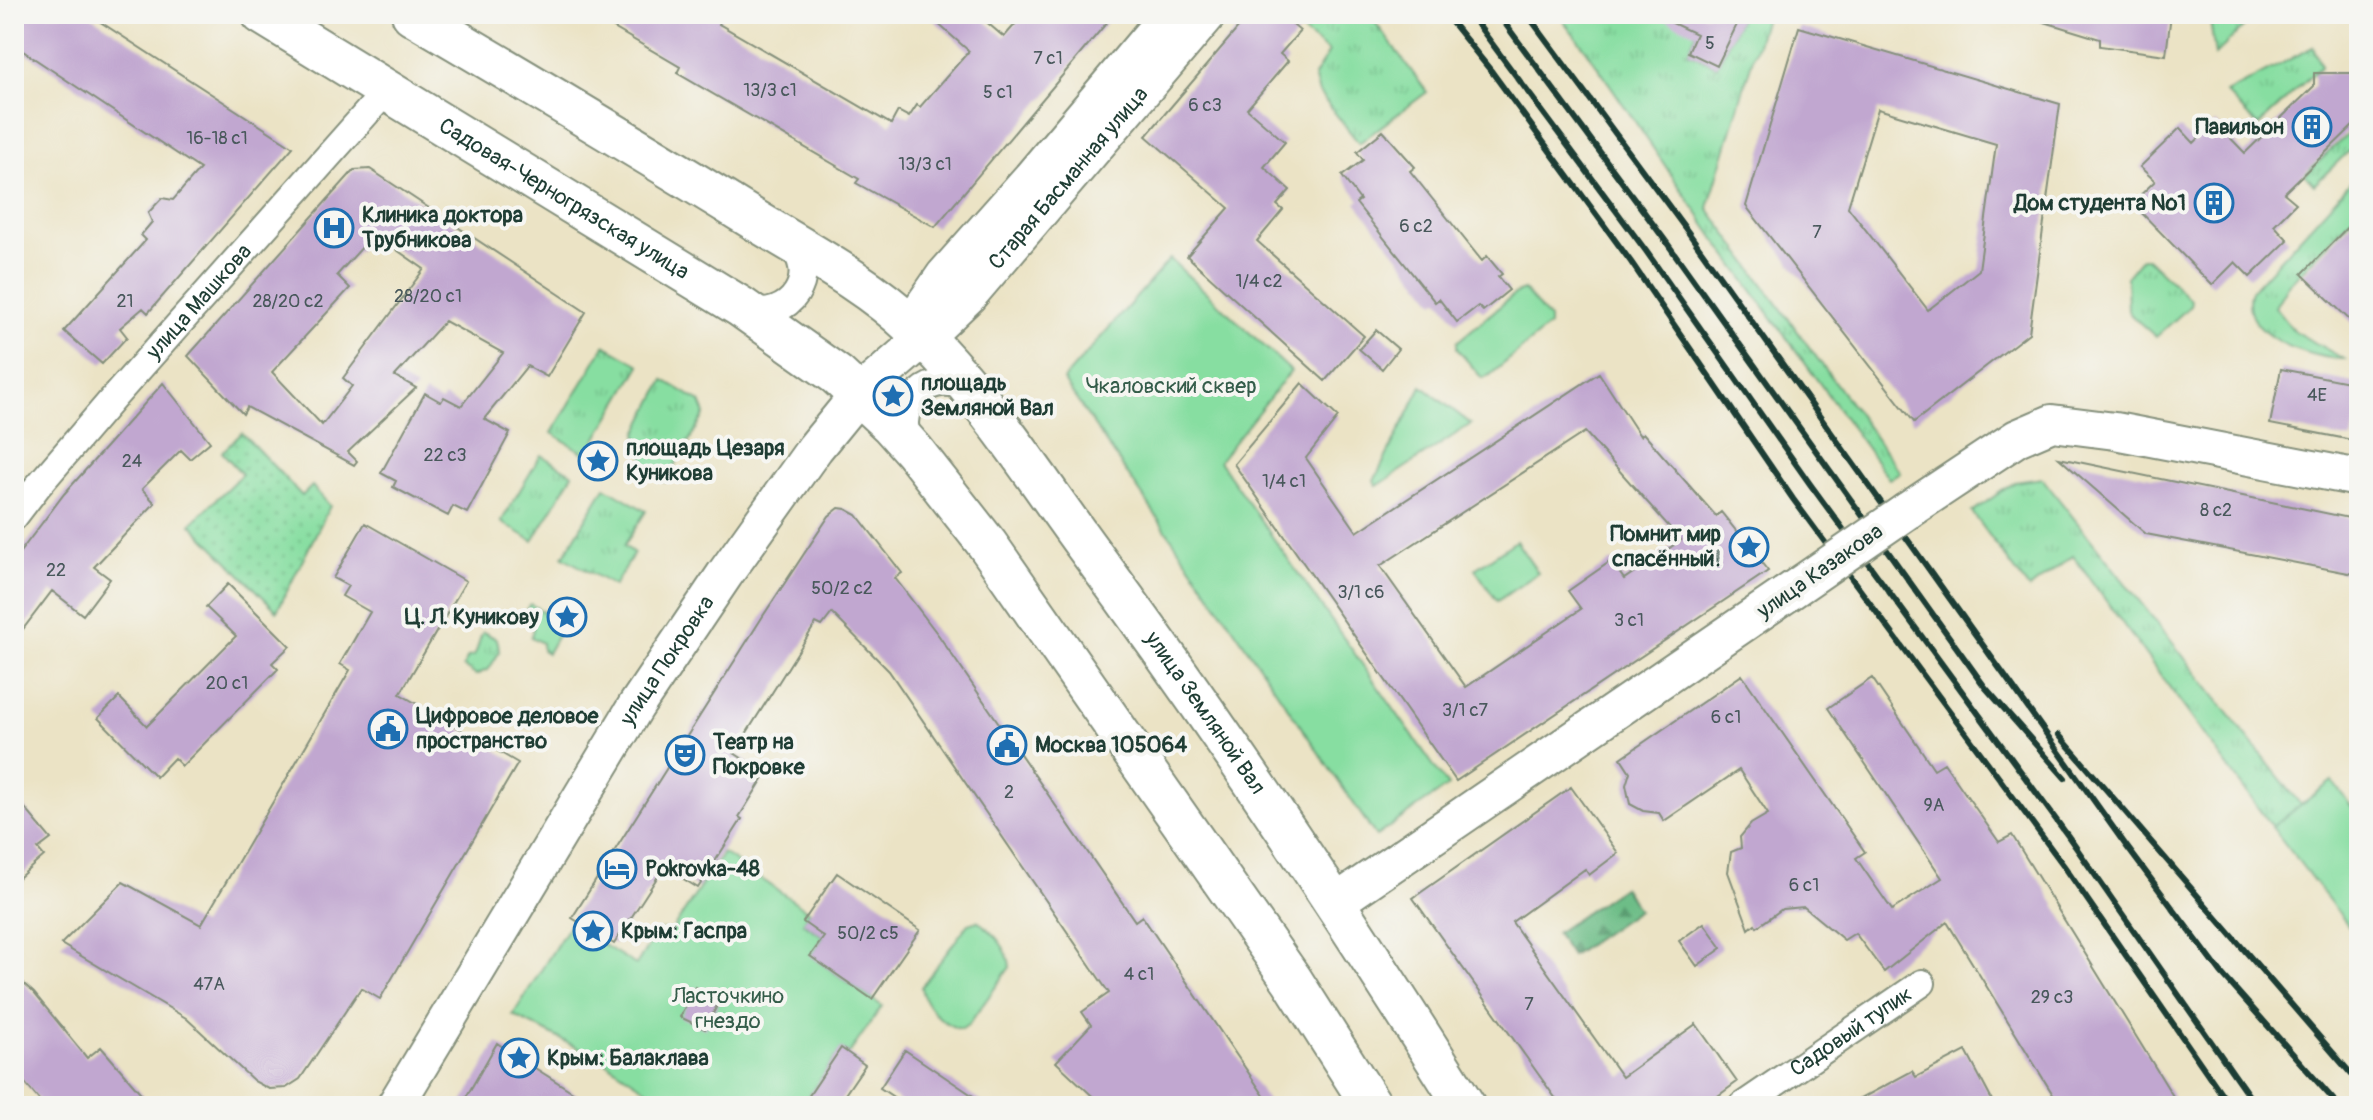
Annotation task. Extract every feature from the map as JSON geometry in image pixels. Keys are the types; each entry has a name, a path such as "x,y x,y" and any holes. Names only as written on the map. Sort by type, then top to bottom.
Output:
{"main road":[{"name":"Садовая-Черногрязская улица","path":"262,14 741,307 809,353 859,394"},
{"path":"412,14 598,123 849,279 917,331 859,394 914,451 987,544 1292,980 1372,1106"},
{"name":"Старая Басманная улица","path":"917,331 944,276 1169,14"},
{"name":"Старая Басманная улица","path":"917,331 985,276 1208,14"},
{"name":"улица Земляной Вал","path":"917,331 976,396 1134,609 1335,903 1465,1106"},
{"name":"улица Покровка","path":"395,1106 636,706 815,448 859,394"},
{"name":"улица Казакова","path":"1335,903 1907,511 2017,438 2052,423 2115,431 2359,478"}],"street":[{"name":"улица Машкова","path":"14,517 115,396 387,90"},
{"path":"741,307 754,312 768,312 782,308 793,299 803,273 800,259 783,238"},
{"path":"914,451 904,428 910,403 918,393 928,386 941,383 966,388 976,396"},
{"name":"Садовый тупик","path":"1742,1106 1922,983"}],"green space":[{"path":"1280,14 1369,14 1427,92 1359,143 1319,93 1314,76 1329,52"},
{"path":"1558,14 1680,14 1696,34 1688,52 1717,66 1742,14 1766,14 1708,208 1900,472 1889,479 1715,239 1587,51"},
{"path":"2209,14 2248,14 2249,22 2215,55"},
{"path":"2313,47 2321,66 2258,126 2226,93"},
{"path":"2359,123 2359,141 2314,185 2305,175"},
{"path":"2359,173 2359,211 2287,286 2275,307 2294,331 2344,359 2314,355 2280,342 2265,332 2255,321 2249,307 2251,291"},
{"path":"2142,258 2147,258 2191,300 2190,306 2156,337 2128,310 2127,276"},
{"name":"Чкаловский сквер","path":"1170,259 1291,371 1219,461 1448,786 1376,836 1063,380"},
{"path":"1524,290 1549,319 1549,326 1490,375 1482,378 1457,349 1457,342 1516,293"},
{"path":"605,345 640,365 587,455 552,433"},
{"path":"664,380 700,402 705,414 665,482 648,473 637,433"},
{"path":"1422,386 1471,424 1377,486 1374,481"},
{"path":"242,433 302,496 312,486 330,506 277,611 191,524 242,474 222,452"},
{"path":"541,455 573,474 533,541 501,522"},
{"path":"2042,478 2301,805 2272,827 2073,556 2029,589 1972,512 2015,482"},
{"path":"605,487 646,511 624,546 634,553 614,586 563,557"},
{"path":"1516,541 1538,573 1497,601 1475,569"},
{"path":"530,604 564,623 547,653 542,650 542,643 531,637 534,624 524,613"},
{"path":"483,632 497,639 500,651 489,669 476,675 463,667 468,657 474,656"},
{"path":"2332,781 2359,816 2359,939 2272,827"},
{"name":"Ласточкино гнездо","path":"723,853 810,912 803,923 824,937 811,956 882,1006 849,1054 841,1049 802,1106 642,1106 650,1091 604,1061 513,1015 570,924 636,965 658,931 672,930"},
{"path":"1623,887 1638,910 1571,956 1556,933"},
{"path":"977,921 998,940 1010,967 969,1024 962,1029 948,1024 936,1014 926,1001 921,987 968,924"}],"building":[{"path":"14,14 88,14 293,147 148,313 143,308 120,328 127,337 102,364 64,331 146,240 141,235 152,222 148,213 162,198 173,200 200,169 14,45"},
{"path":"590,14 724,14 719,24 891,124 898,111 909,117 917,105 920,107 969,51 927,14 977,14 1004,37 1024,14 1114,14 935,227 856,183 859,179 677,73 680,67"},
{"path":"1250,14 1280,14 1300,31 1280,54 1288,61 1247,109 1285,142 1264,167 1290,190 1277,205 1283,210 1257,241 1364,336 1325,381 1187,256 1229,208 1146,136"},
{"path":"1653,14 1742,14 1717,66 1688,52 1696,34"},
{"path":"2039,14 2171,14 2166,55 2100,46 2100,39 2038,20"},
{"path":"1799,27 2060,104 2029,333 1914,422 1746,206","holes":["1878,109 1996,144 1979,270 1928,310 1848,207"]},
{"path":"2314,73 2359,73 2359,120 2284,193 2296,203 2274,225 2288,240 2250,277 2235,262 2212,285 2132,203 2155,181 2140,167 2180,128 2194,143 2215,122 2245,153 2314,86"},
{"path":"1383,131 1415,167 1410,171 1482,261 1487,256 1502,274 1498,277 1509,290 1483,311 1478,306 1457,322 1439,299 1435,302 1356,203 1360,200 1342,176 1363,160 1357,152"},
{"path":"370,169 586,312 547,377 527,366 484,419 510,433 467,513 453,506 448,516 393,487 396,481 381,473 425,393 441,402 444,397 461,406 503,353 445,321 395,376 416,388 348,452 357,461 354,465 247,407 243,414 188,356 354,170","holes":["374,234 424,269 343,378 352,386 322,425 272,372 350,288 337,275"]},
{"path":"2359,215 2359,329 2302,274"},
{"path":"1376,330 1398,349 1382,369 1359,349"},
{"path":"2281,369 2359,384 2359,406 2352,440 2270,424"},
{"path":"1599,373 1640,436 1643,433 1716,516 1721,512 1768,571 1456,781 1234,464 1302,383 1338,417 1306,458 1357,532","holes":["1585,432 1681,540 1624,579 1611,561 1568,591 1581,609 1466,687 1380,566"]},
{"path":"163,383 210,442 190,459 181,450 142,489 155,503 94,567 110,579 83,615 52,591 14,641 14,560 64,494"},
{"path":"2059,458 2359,520 2359,575 2146,534"},
{"path":"839,508 857,515 902,573 895,578 939,636 1135,921 1142,916 1271,1106 1103,1106 1056,1062 1091,1025 1082,1012 1109,993 889,671 832,613 822,626 816,623 734,753 766,774 739,817 742,819 698,888 664,867 614,944 572,918 763,616 829,516"},
{"name":"Цифровое деловое пространство","path":"365,523 466,581 400,694 518,763 380,999 361,988 300,1079 286,1088 269,1089 254,1081 186,1018 61,944 123,882 201,925 350,670 340,664 370,612 342,596 348,586 333,578"},
{"path":"228,584 290,646 272,663 278,669 182,766 174,758 156,777 98,718 119,697 147,726 236,636 206,607"},
{"path":"1742,675 1865,852 1856,858 1892,910 1942,878 1828,708 1872,678 1934,769 1944,763 1999,842 2012,835 2179,1106 2060,1106 1947,922 1884,972 1855,933 1844,940 1804,907 1782,909 1757,927 1755,924 1749,929 1728,872 1731,852 1741,848 1740,837 1751,824 1768,814 1739,770 1664,821 1659,813 1643,811 1630,804 1626,785 1630,772 1621,758"},
{"path":"1571,787 1618,853 1589,875 1585,869 1512,922 1622,1077 1696,1024 1737,1082 1704,1106 1561,1106 1413,898"},
{"path":"14,795 51,839 38,849 44,856 14,882"},
{"path":"837,873 920,930 872,999 810,956 824,937 803,922"},
{"path":"1704,923 1722,948 1697,966 1679,941"},
{"path":"14,975 34,993 87,1058 101,1047 152,1106 44,1106 14,1070"},
{"path":"695,987 720,1000 705,1029 680,1017"},
{"path":"497,1043 519,1058 595,1106 461,1106"},
{"path":"841,1048 865,1065 837,1106 802,1106"},
{"path":"905,1050 988,1106 907,1106 880,1088"},
{"path":"1966,1051 1995,1106 1847,1106 1912,1071 1916,1077"}],"railway":[{"path":"1445,14 1492,72 1631,262 1793,499 2064,866 2230,1106"},
{"path":"1470,14 1646,251 1810,484 2068,836 2256,1106"},
{"path":"1498,14 1667,243 1985,687 2065,778"},
{"path":"1527,14 1688,232 2127,847 2221,973 2339,1106"},
{"path":"2059,735 2359,1083"}],"place":[{"name":"Павильон","path":"2312,127"},
{"name":"Дом студента №1","path":"2214,203"},
{"name":"Клиника доктора Трубникова","path":"334,228"},
{"name":"площадь Земляной Вал","path":"893,396"},
{"name":"площадь Цезаря Куникова","path":"598,461"},
{"name":"Помнит мир спасённый!","path":"1749,547"},
{"name":"Ц. Л. Куникову","path":"567,617"},
{"name":"Цифровое деловое пространство","path":"388,729"},
{"name":"Москва 105064","path":"1007,745"},
{"name":"Театр на Покровке","path":"685,755"},
{"name":"Pokrovka-48","path":"617,869"},
{"name":"Крым: Гаспра","path":"593,931"},
{"name":"Крым: Балаклава","path":"519,1058"}]}
